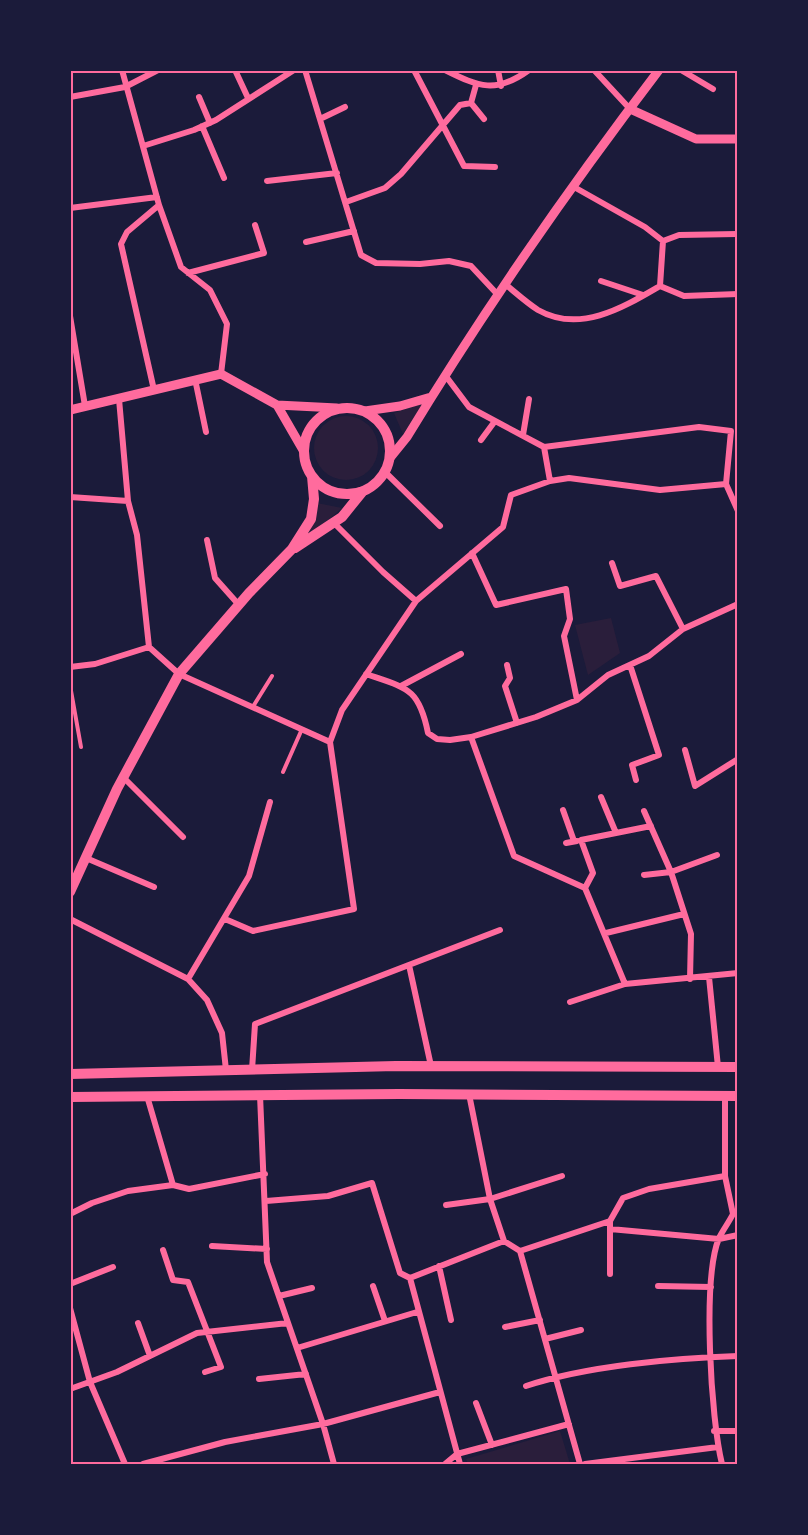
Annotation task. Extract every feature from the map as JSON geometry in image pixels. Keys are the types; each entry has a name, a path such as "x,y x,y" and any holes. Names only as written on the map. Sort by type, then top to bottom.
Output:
{"main road":[{"path":"292,549 334,523 363,491 385,472 390,459 390,444 385,430 377,419 365,411 336,408 323,414 306,436 303,450 305,464 312,477 322,486 335,492 350,494 363,491"},
{"path":"70,892 123,777 179,674 292,549 311,519 314,499 312,477"},
{"path":"70,1074 431,1066 738,1067"},
{"path":"70,1096 469,1094 738,1096"}],"street":[{"path":"122,70 159,205 181,267 210,290 227,324 221,374"},
{"path":"70,97 125,87 158,70"},
{"path":"235,70 248,98"},
{"path":"143,146 210,123 294,70"},
{"path":"305,70 361,255 376,264 420,264 449,261 471,266 498,295"},
{"path":"414,70 441,126 464,166 495,167"},
{"path":"445,70 476,85 501,86 529,70"},
{"path":"498,70 501,86"},
{"path":"594,70 630,109 696,139 738,139"},
{"path":"390,459 505,284 585,168 659,70"},
{"path":"681,70 713,89"},
{"path":"471,103 476,85"},
{"path":"199,97 210,123"},
{"path":"346,202 385,188 424,150 460,105 471,103"},
{"path":"471,103 484,119"},
{"path":"320,119 345,107"},
{"path":"202,126 224,178"},
{"path":"267,181 337,173"},
{"path":"574,187 645,227 663,241"},
{"path":"70,208 157,197"},
{"path":"154,390 121,244 127,232 159,205"},
{"path":"188,273 264,253 255,225"},
{"path":"306,242 354,231"},
{"path":"663,241 679,235 737,234"},
{"path":"660,286 663,241"},
{"path":"601,281 643,296"},
{"path":"505,284 539,310 568,321 617,311 660,286"},
{"path":"660,286 684,296 738,294"},
{"path":"70,316 85,406"},
{"path":"70,410 221,374 278,405 336,408"},
{"path":"445,375 469,407 544,447 699,426 731,431 726,484 738,511"},
{"path":"195,379 206,432"},
{"path":"365,411 400,406 431,397"},
{"path":"119,399 128,501 136,535 149,647 179,674 254,705 330,742"},
{"path":"522,435 529,399"},
{"path":"278,405 303,450"},
{"path":"481,440 495,421"},
{"path":"544,447 550,481"},
{"path":"385,472 440,526"},
{"path":"225,919 253,932 354,909 330,742 342,710 416,601 504,527 511,495 550,481 568,478 660,490 726,484"},
{"path":"70,497 128,501"},
{"path":"334,523 416,601"},
{"path":"207,540 215,578 239,605"},
{"path":"472,553 496,605 567,589 570,618 564,636 577,700"},
{"path":"612,563 620,586 656,576 683,629"},
{"path":"366,674 401,686 418,699 428,734 443,740 471,737 517,723 577,700 608,675 649,657 683,629 738,604"},
{"path":"70,667 95,663 149,647"},
{"path":"401,686 461,654"},
{"path":"507,665 510,678 505,686 517,723"},
{"path":"630,665 659,755 632,765 636,780"},
{"path":"471,737 514,856 585,888 606,933 625,984"},
{"path":"685,750 695,786 738,759"},
{"path":"123,777 183,837"},
{"path":"601,796 616,833"},
{"path":"188,979 249,876 270,802"},
{"path":"563,810 593,873 585,888"},
{"path":"644,811 671,872 691,934 690,979"},
{"path":"566,843 651,826"},
{"path":"644,875 671,872 717,855"},
{"path":"86,858 154,887"},
{"path":"606,933 684,914"},
{"path":"70,919 188,979 207,1000 222,1033 226,1070"},
{"path":"252,1070 255,1023 500,930"},
{"path":"409,965 431,1066"},
{"path":"570,1002 625,984 738,973"},
{"path":"709,977 718,1067"},
{"path":"469,1094 490,1199 504,1241 520,1251 580,1464"},
{"path":"260,1095 267,1262 323,1424 334,1464"},
{"path":"147,1096 172,1185"},
{"path":"722,1464 714,1431 711,1287 719,1239 733,1214 725,1176 724,1096"},
{"path":"70,1214 92,1203 128,1191 172,1185 189,1189 265,1174"},
{"path":"446,1205 490,1199 562,1176"},
{"path":"610,1274 610,1221 623,1198 649,1189 725,1176"},
{"path":"266,1202 328,1196 372,1183 400,1273 410,1278 504,1241"},
{"path":"520,1251 610,1221"},
{"path":"610,1229 719,1239 738,1235"},
{"path":"212,1246 267,1249"},
{"path":"163,1250 173,1280 188,1282 222,1368 205,1372"},
{"path":"439,1266 451,1320"},
{"path":"70,1284 113,1267"},
{"path":"410,1278 417,1312 460,1464"},
{"path":"373,1286 385,1321"},
{"path":"658,1286 711,1287"},
{"path":"279,1296 312,1288"},
{"path":"70,1308 90,1383 125,1464"},
{"path":"297,1348 417,1312"},
{"path":"505,1327 540,1320"},
{"path":"138,1323 150,1356"},
{"path":"70,1389 90,1383 197,1333 288,1323"},
{"path":"545,1339 581,1330"},
{"path":"526,1386 555,1377 712,1357 738,1356"},
{"path":"260,1379 306,1374"},
{"path":"143,1464 225,1442 323,1424 440,1392"},
{"path":"476,1403 492,1444"},
{"path":"445,1464 457,1454 569,1424"},
{"path":"714,1431 738,1431"},
{"path":"585,1464 718,1447"}],"lane":[{"path":"254,705 272,676"},
{"path":"70,685 81,747"},
{"path":"283,772 302,729"}],"shaded area":[{"path":"424,403 403,434 394,413"},
{"path":"340,416 352,416 369,425 376,436 378,448 376,460 369,471 352,480 340,480 328,475 319,466 314,454 314,442 319,430 328,421"},
{"path":"317,503 342,508 309,537"},
{"path":"611,618 620,653 588,675 575,625"},
{"path":"560,1431 570,1464 468,1464 466,1459"}]}
